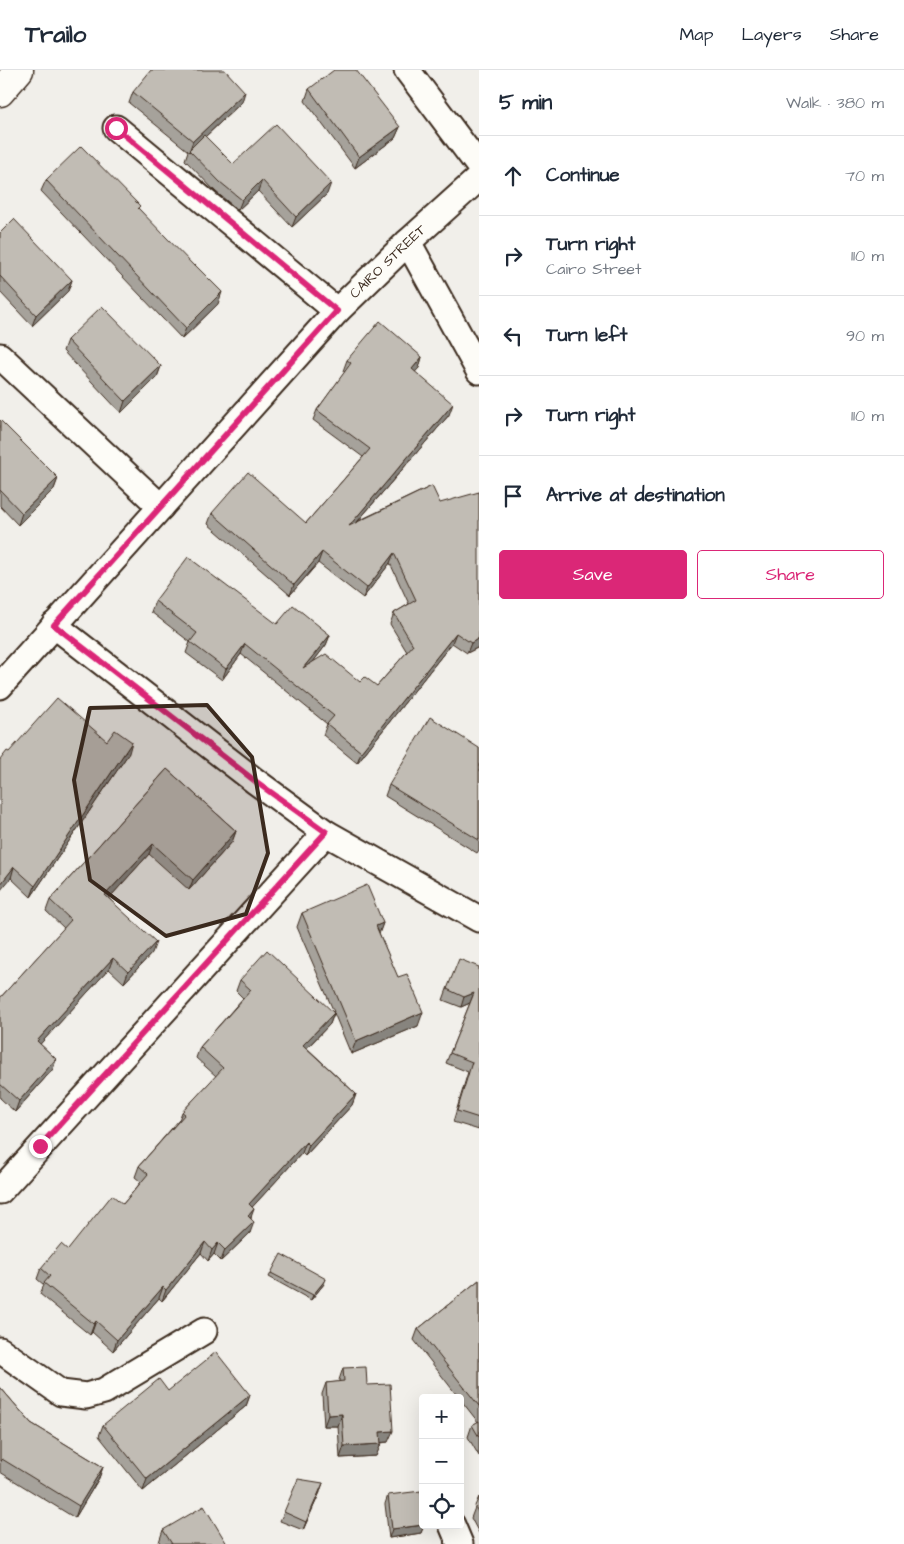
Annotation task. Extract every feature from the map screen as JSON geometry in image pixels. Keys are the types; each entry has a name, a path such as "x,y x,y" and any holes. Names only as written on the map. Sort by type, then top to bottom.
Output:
{"main road":[{"path":"0,92 19,70"}],"street":[{"path":"408,70 479,166"},
{"path":"116,128 337,311"},
{"name":"CAIRO STREET","path":"2,680 54,625 337,311 408,242 479,178"},
{"path":"408,242 479,371"},
{"path":"0,356 161,507"},
{"path":"54,625 255,781 326,832 479,919"},
{"path":"0,1191 326,832"},
{"path":"0,1350 61,1393 86,1396 104,1391 204,1331"},
{"path":"454,1529 460,1544"}],"highlighted area":[{"path":"207,705 252,757 268,853 246,914 166,936 90,880 74,780 90,708"}],"building":[{"path":"151,70 225,70 245,92 193,141 133,92"},
{"path":"334,70 356,70 400,127 359,157 309,89"},
{"path":"276,124 331,183 296,217 262,180 242,200 220,182 189,150 204,135 233,164"},
{"path":"81,146 140,206 138,208 194,266 222,292 186,328 46,180"},
{"path":"14,219 72,280 36,315 0,276 0,233"},
{"path":"102,306 161,366 125,401 67,340"},
{"path":"380,321 422,357 412,369 453,404 349,526 432,486 440,503 479,492 479,638 471,643 456,633 361,752 327,724 334,716 245,644 226,669 190,642 197,633 155,601 188,557 277,624 293,605 330,635 303,668 326,654 360,682 365,677 377,686 413,645 394,613 416,600 394,553 367,588 322,552 294,585 212,513 248,472 306,523 370,449 317,410 351,363 347,360"},
{"path":"0,420 58,478 22,513 0,490"},
{"path":"57,698 107,741 115,730 132,742 35,886 14,867 0,885 0,760"},
{"path":"430,717 479,748 479,840 389,785"},
{"path":"167,769 236,831 193,880 153,844 105,895 156,942 128,972 113,958 37,1041 56,1059 19,1101 0,1084 0,998 71,920 50,900"},
{"path":"367,885 383,923 376,926 398,977 407,974 423,1012 356,1041 302,913"},
{"path":"267,950 334,1013 303,1045 356,1094 309,1145 306,1142 249,1204 254,1209 248,1216 254,1222 225,1250 218,1243 212,1250 205,1242 166,1290 163,1287 117,1340 96,1321 94,1324 44,1283 50,1276 41,1268 61,1244 68,1250 112,1195 123,1204 148,1174 139,1166 185,1114 182,1112 223,1068 200,1047 251,990 240,980"},
{"path":"459,959 479,967 479,1118 457,1111 472,1062 450,1053 474,993 464,997 447,989"},
{"path":"281,1254 326,1279 313,1295 271,1273"},
{"path":"479,1280 479,1406 418,1329"},
{"path":"216,1352 250,1395 147,1479 103,1425 159,1379 168,1391"},
{"path":"366,1367 367,1385 390,1384 393,1431 380,1432 381,1444 344,1446 342,1414 328,1415 326,1383 344,1381 343,1368"},
{"path":"0,1387 31,1423 103,1467 79,1506 2,1459 0,1461"},
{"path":"479,1421 479,1437 472,1425"},
{"path":"298,1479 323,1483 306,1522 284,1512"},
{"path":"419,1491 419,1526 392,1529 388,1495"},
{"path":"479,1497 479,1514 475,1506"},
{"path":"204,1506 227,1544 172,1544 163,1530"}],"route":[{"path":"40,1146 326,832 255,781 54,625 337,311 116,128"}]}
